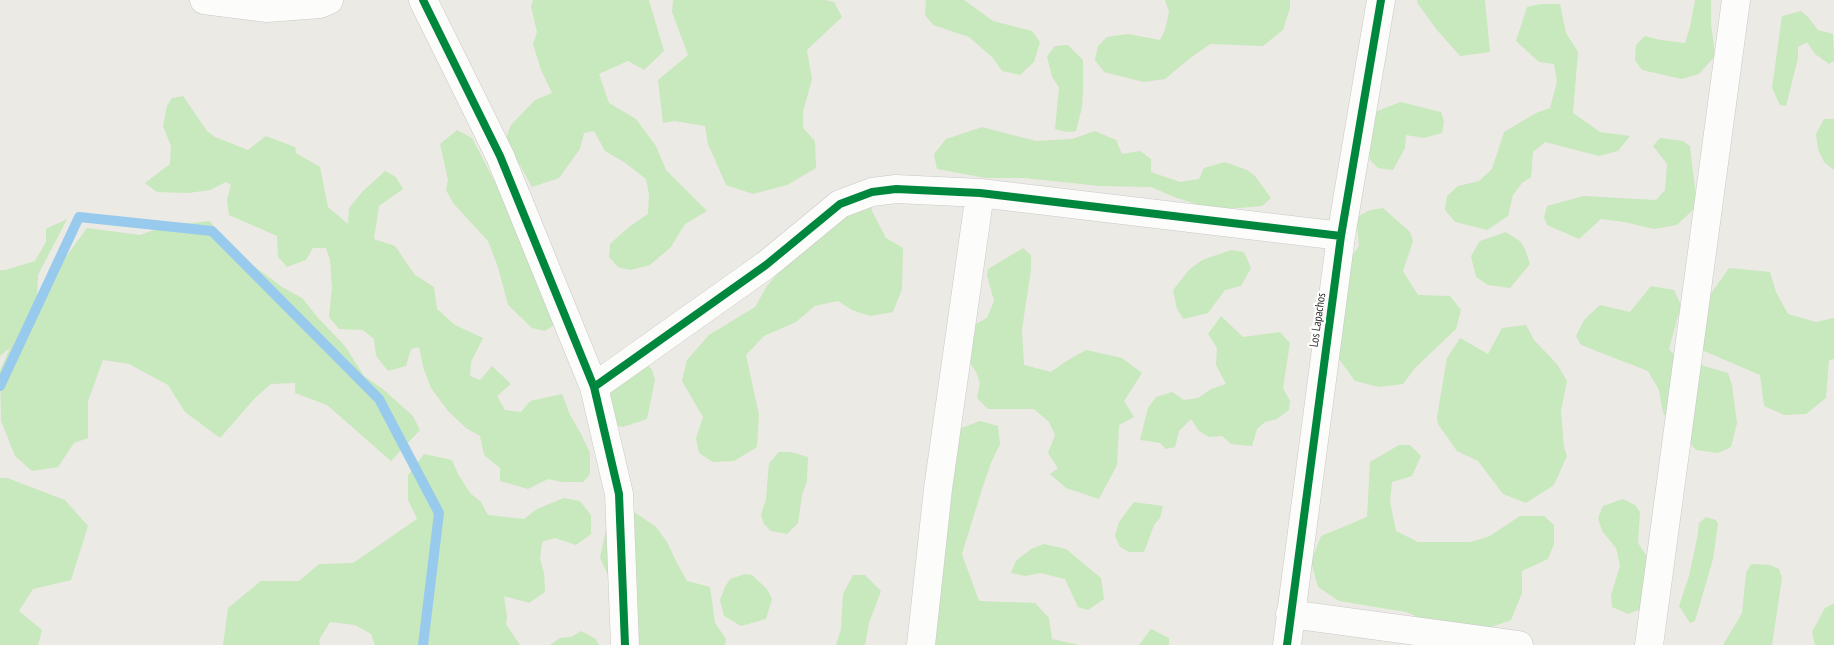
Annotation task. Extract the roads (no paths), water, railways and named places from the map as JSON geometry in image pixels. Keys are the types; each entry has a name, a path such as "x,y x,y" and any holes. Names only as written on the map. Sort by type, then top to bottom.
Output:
{"street":[{"path":"211,0 267,8 320,4 329,0"},
{"path":"423,0 500,156 594,387 619,494 625,645"},
{"name":"Los Lapachos","path":"1286,645 1340,236 1381,0"},
{"path":"1649,645 1736,0"},
{"path":"594,387 766,265 840,204 872,192 896,189 980,193 1340,236"},
{"path":"921,645 938,488 980,193"},
{"path":"1290,614 1519,645"}],"waterway":[{"path":"0,386 79,217 212,231 379,399 439,513 423,645"}]}
